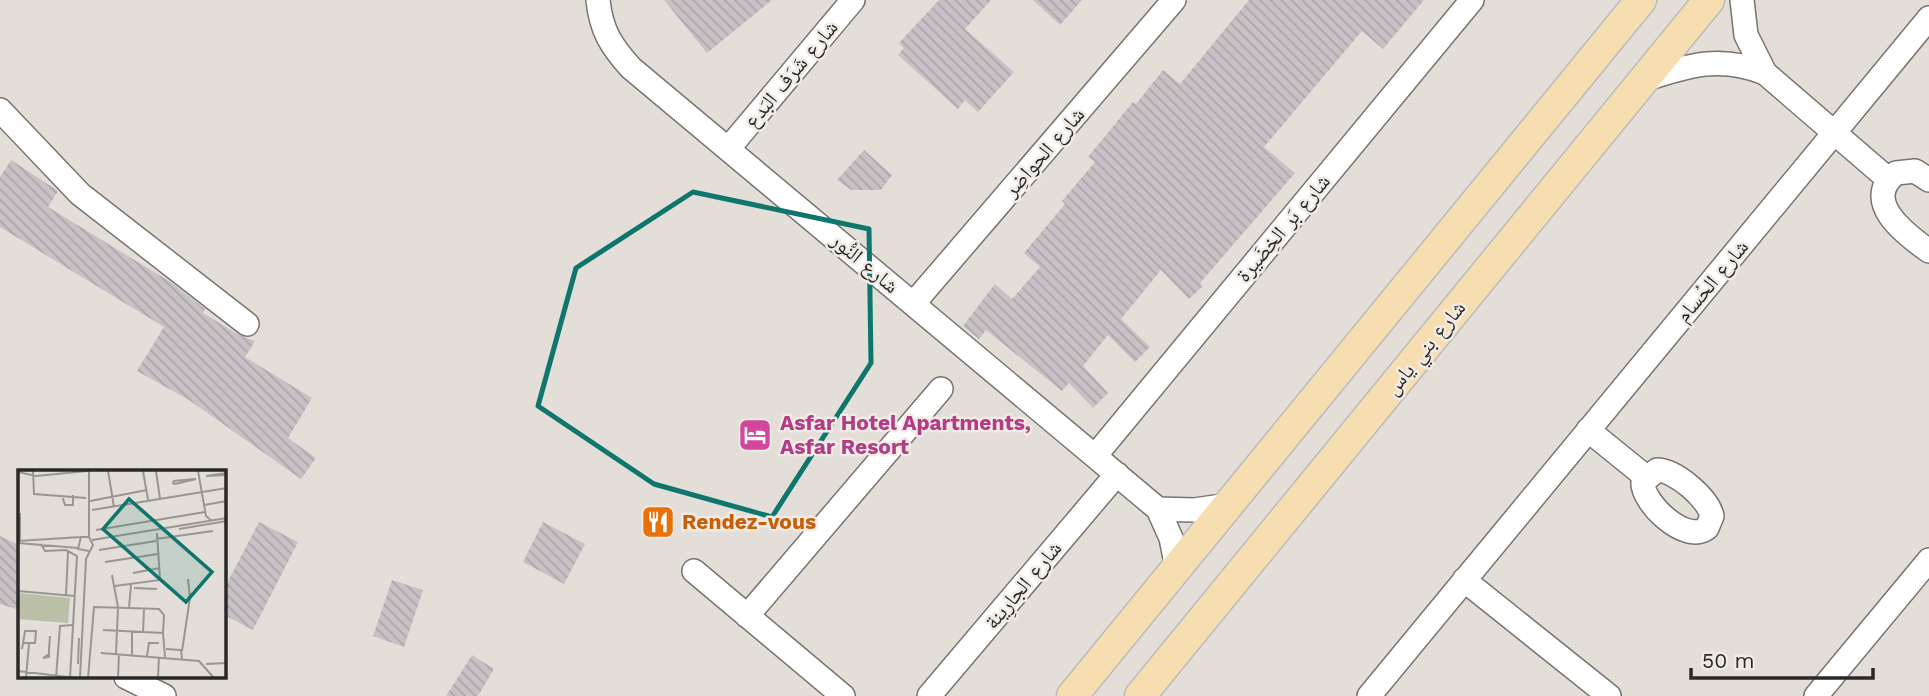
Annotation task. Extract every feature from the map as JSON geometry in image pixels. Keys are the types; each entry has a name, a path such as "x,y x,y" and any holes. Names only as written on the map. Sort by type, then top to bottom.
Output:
{"main road":[{"path":"1072,696 1641,0"},
{"name":"شارع بني ياس","path":"1140,696 1709,0"}],"street":[{"name":"شارع النُّور","path":"598,0 600,23 610,46 631,68 1158,509 1171,538 1177,568"},
{"name":"شارع شَرَف البَدع","path":"728,149 853,0"},
{"name":"شارع الحواضِر","path":"913,304 1174,0"},
{"name":"شارع بَر الخِضَيرة","path":"1095,456 1472,0"},
{"path":"1742,0 1743,19 1751,48 1765,73 1888,179"},
{"name":"شارع الحُسام","path":"1369,696 1929,18"},
{"path":"1644,79 1704,62 1735,63 1765,73"},
{"path":"0,110 80,194 247,324"},
{"path":"1929,180 1915,171 1905,170 1888,179 1883,189 1885,210 1929,251"},
{"path":"747,616 941,389"},
{"path":"1588,430 1646,477"},
{"name":"شارع الجارِينة","path":"929,696 1117,474"},
{"path":"1158,509 1194,510 1228,506"},
{"path":"1816,696 1929,559"},
{"path":"694,571 843,696"},
{"path":"1464,580 1609,696"},
{"path":"128,678 164,696"}],"highlighted area":[{"path":"693,192 869,229 871,363 772,517 654,484 538,406 576,268"}],"building":[{"path":"664,0 772,0 707,53"},
{"path":"939,0 991,0 965,29 1014,72 978,112 965,100 958,109 898,55 904,48 899,43"},
{"path":"1033,0 1082,0 1060,25"},
{"path":"1249,0 1424,0 1383,49 1362,31 1264,147 1295,173 1200,283 1203,286 1189,299 1161,270 1121,319 1150,347 1135,362 1108,335 1083,366 1108,393 1093,408 1069,383 1062,391 986,330 979,339 963,326 995,284 1012,299 1040,267 1024,253 1065,204 1062,201 1095,162 1088,157 1133,102 1136,104 1163,70 1180,84"},
{"path":"864,150 892,175 881,190 851,190 837,180"},
{"path":"11,160 58,191 48,207 172,283 205,309 203,313 239,335 255,341 245,357 312,398 288,438 316,458 301,479 189,400 137,371 164,327 0,227 0,177"},
{"path":"259,522 298,542 253,630 226,616 226,585"},
{"path":"543,522 585,544 564,584 523,562"},
{"path":"0,536 18,545 18,610 0,604"},
{"path":"392,580 423,590 404,647 373,636"},
{"path":"472,655 494,669 478,696 446,696"}],"place":[{"name":"Asfar Hotel Apartments, Asfar Resort","path":"755,435"},
{"name":"Rendez-vous","path":"658,522"}]}
